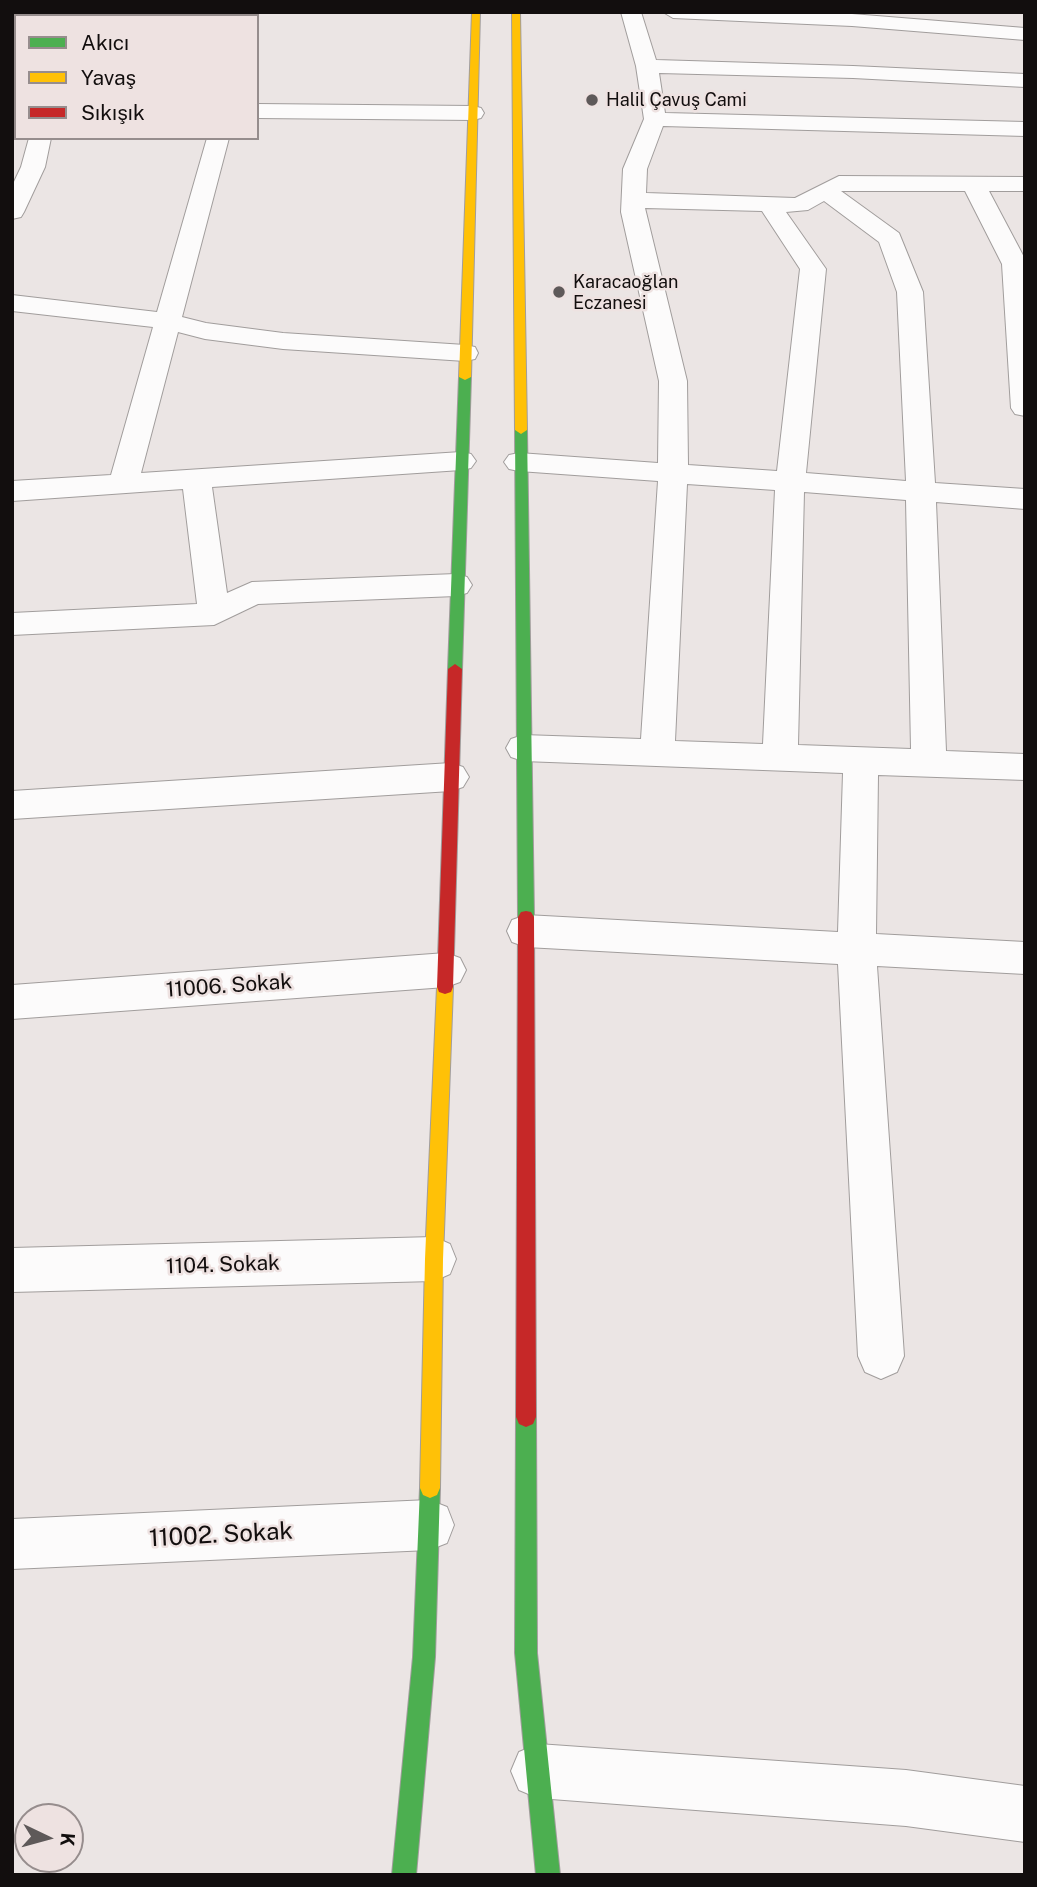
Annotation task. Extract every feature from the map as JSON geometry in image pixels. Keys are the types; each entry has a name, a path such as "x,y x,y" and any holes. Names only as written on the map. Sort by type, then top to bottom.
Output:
{"main road":[{"path":"404,1875 424,1657 434,1259 446,970 475,12"},
{"path":"516,12 526,930 526,1653 548,1875"}],"street":[{"path":"631,12 647,66 655,119 635,169 634,212 673,382 673,474 657,753"},
{"path":"673,12 852,16 1025,34"},
{"path":"852,16 853,72"},
{"path":"647,66 853,72 1025,81"},
{"path":"655,119 1016,128 994,80"},
{"path":"259,111 472,113"},
{"path":"12,212 33,167 40,140"},
{"path":"122,484 217,140"},
{"path":"634,200 799,205 839,183 1025,184"},
{"path":"973,184 1014,264 1025,408"},
{"path":"825,191 890,238 910,292 929,763"},
{"path":"769,204 813,270 790,482 780,757"},
{"path":"12,303 168,321 205,331 283,341 465,353"},
{"path":"12,491 461,461"},
{"path":"519,462 1025,499"},
{"path":"197,479 214,614"},
{"path":"12,624 214,614 251,593 456,585"},
{"path":"523,748 780,757 861,763 1025,767"},
{"path":"861,763 857,949 881,1356"},
{"path":"12,805 452,777"},
{"path":"526,930 1025,958"},
{"name":"11006. Sokak","path":"12,1002 446,970"},
{"name":"1104. Sokak","path":"12,1270 434,1259"},
{"name":"11002. Sokak","path":"12,1544 429,1525"},
{"path":"538,1771 906,1798 1025,1814"}],"traffic: fast":[{"path":"455,669 465,377"},
{"path":"521,430 526,917"},
{"path":"526,1417 526,1653 548,1875"},
{"path":"404,1875 424,1657 430,1488"}],"traffic: slow":[{"path":"465,377 476,12"},
{"path":"516,12 521,430"},
{"path":"430,1488 434,1259 445,987"}],"traffic: jam":[{"path":"445,987 455,669"},
{"path":"526,917 526,1417"}],"place":[{"name":"Halil Çavuş Cami","path":"592,100"},
{"name":"Karacaoğlan Eczanesi","path":"559,292"}]}
